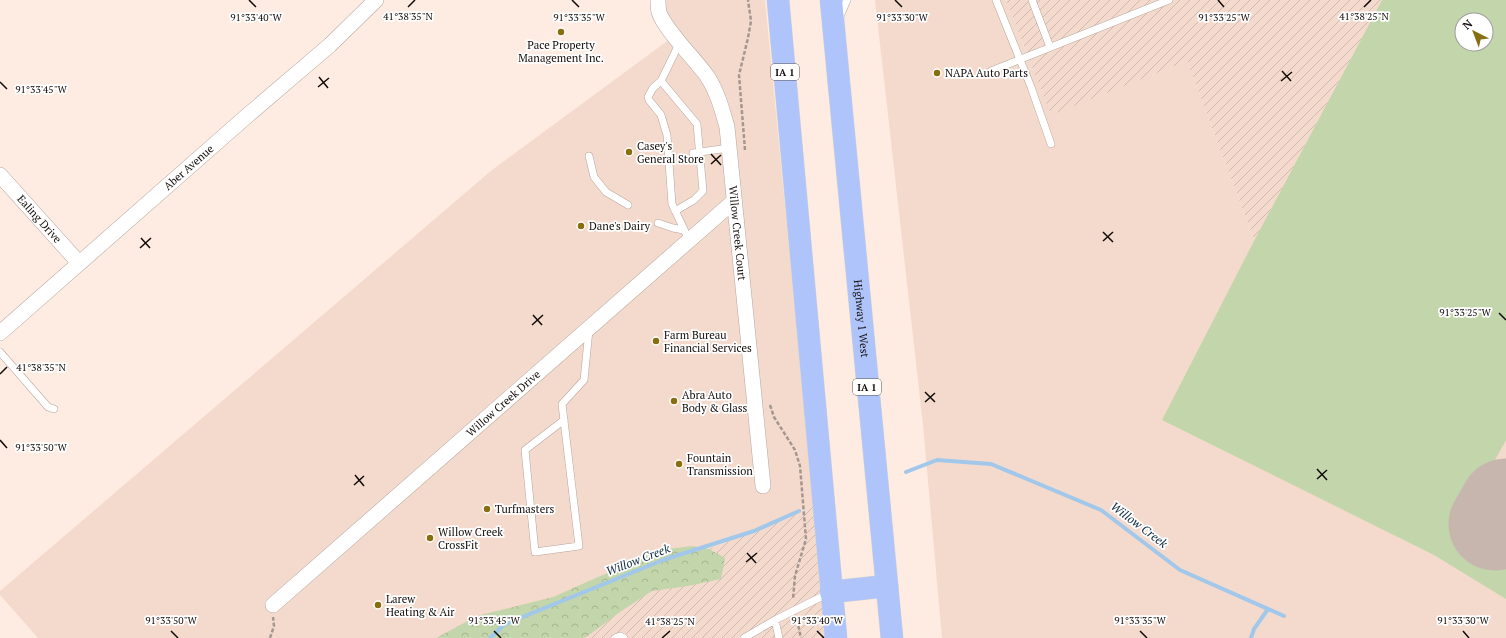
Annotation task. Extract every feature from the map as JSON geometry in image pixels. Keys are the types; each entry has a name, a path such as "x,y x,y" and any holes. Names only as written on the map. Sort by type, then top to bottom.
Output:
{"main road":[{"name":"IA 1","path":"778,0 836,638"},
{"name":"Highway 1 West","path":"831,0 892,638"},
{"path":"831,592 887,586"}],"street":[{"name":"Aber Avenue","path":"0,333 330,45 376,0"},
{"name":"Willow Creek Court","path":"658,0 659,12 664,23 704,72 717,94 727,127 763,486"},
{"name":"Ealing Drive","path":"0,175 79,263"},
{"name":"Willow Creek Drive","path":"273,605 589,328 686,235 734,201"}],"lane":[{"path":"834,30 847,0"},
{"path":"996,0 1031,87 1051,144"},
{"path":"1032,0 1050,47"},
{"path":"991,71 1169,0"},
{"path":"680,42 661,81 653,88 648,97 661,115 667,135 671,199 686,235"},
{"path":"661,81 697,124 697,152 703,191 694,200 675,211"},
{"path":"697,152 729,148"},
{"path":"589,156 594,177 606,192 628,205"},
{"path":"658,223 673,228 686,235"},
{"path":"564,420 525,450 535,552 579,546 564,420 562,404 584,380 589,328"},
{"path":"0,352 48,407 54,409"},
{"path":"744,638 775,620 831,592"},
{"path":"775,620 779,638"},
{"path":"615,638 620,636 624,638"}],"path":[{"path":"745,151 739,75 751,21 748,0"},
{"path":"770,403 774,417 795,450 800,466 806,539 796,576 793,599 801,638"},
{"path":"270,638 274,626 273,605"}],"shaded area":[{"path":"658,0 765,0 814,505 754,531 487,638 38,638 0,595 0,591 492,170 674,36"},
{"path":"875,0 1006,0 1051,114 1187,61 1254,241 1382,0 1506,0 1506,638 942,638 923,425"},
{"path":"1006,0 1382,0 1254,241 1187,61 1051,115"},
{"path":"814,505 826,638 487,638 754,531"}],"green space":[{"path":"1382,0 1506,0 1506,440 1468,509 1506,530 1506,599 1434,555 1162,420 1254,241"},
{"path":"692,546 709,549 725,558 721,579 688,586 652,591 585,638 436,638 477,616 553,597 659,550"}],"waterway":[{"name":"Willow Creek","path":"906,472 937,460 991,464 1101,510 1180,570 1284,616"},
{"name":"Willow Creek","path":"490,638 505,624 663,560 754,531 799,511"},
{"path":"1251,638 1254,629 1268,609"}],"runway":[{"path":"1495,524 1506,505"}],"place":[{"name":"Pace Property Management Inc.","path":"561,32"},
{"name":"NAPA Auto Parts","path":"937,73"},
{"name":"Casey's General Store","path":"629,152"},
{"name":"Dane's Dairy","path":"581,226"},
{"name":"Farm Bureau Financial Services","path":"656,341"},
{"name":"Abra Auto Body & Glass","path":"674,401"},
{"name":"Fountain Transmission","path":"679,464"},
{"name":"Turfmasters","path":"487,509"},
{"name":"Willow Creek CrossFit","path":"430,538"},
{"name":"Larew Heating & Air","path":"378,605"}]}
